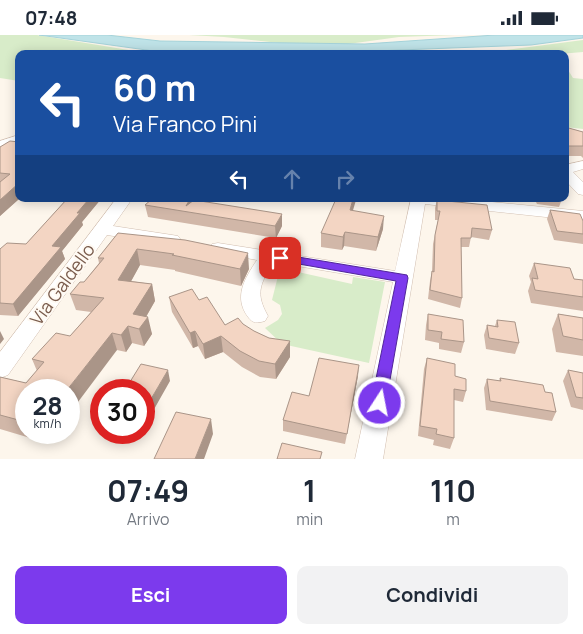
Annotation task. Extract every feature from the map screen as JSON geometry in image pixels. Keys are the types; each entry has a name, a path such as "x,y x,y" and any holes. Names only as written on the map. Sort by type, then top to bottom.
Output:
{"street":[{"path":"0,145 15,140"},
{"path":"569,168 583,165"},
{"path":"569,175 583,191"},
{"name":"Via Galdello","path":"0,369 122,202"},
{"path":"369,459 417,202"},
{"path":"447,202 583,216"},
{"path":"102,229 402,278"},
{"path":"258,315 253,311 250,302 250,291 268,256"}],"green space":[{"path":"0,35 37,35 129,50 15,50 15,80 0,78"},
{"path":"189,35 455,35 399,37 348,44 289,44"},
{"path":"583,40 583,52 569,53 569,50 507,50"},
{"path":"569,72 573,78 583,79 583,129 569,127"},
{"path":"280,268 352,284 353,277 385,282 369,363 282,344 265,328 278,320 282,314 280,305 272,300"}],"water":[{"path":"39,35 107,35 160,41 365,44 495,35 583,35 583,38 531,45 402,50 146,50"}],"building":[{"path":"569,128 583,132 583,146 569,146"},
{"path":"10,141 15,142 15,187 0,200 0,182 10,174 0,173 0,147"},
{"path":"64,202 86,202 77,213 80,213 52,246 61,247 13,304 0,303 0,249 7,243 26,244"},
{"path":"148,202 188,202 186,206 191,202 207,202 282,214 275,226 145,205"},
{"path":"335,202 352,202 350,210 384,216 378,237 345,232 343,237 321,233"},
{"path":"437,202 487,205 492,230 472,228 471,238 461,238 462,298 430,290 432,271 434,272 435,235 440,211 437,211"},
{"path":"550,210 580,214 583,221 583,234 557,231"},
{"path":"118,233 185,240 248,253 240,269 172,255 174,254 137,249 118,280 152,284 133,314 148,317 139,329 128,326 121,335 112,333 76,379 29,379 44,362 32,359 56,333 70,336 104,298 70,294 80,282 84,282 104,258 98,258"},
{"path":"534,263 570,268 574,279 583,280 583,297 535,290 532,278 538,279"},
{"path":"192,289 199,300 207,297 225,325 238,318 243,324 269,338 290,341 275,364 259,361 240,351 221,336 203,344 195,331 190,333 169,297"},
{"path":"428,314 463,320 464,342 441,339 442,332 428,330"},
{"path":"558,314 583,318 583,340 563,336"},
{"path":"497,320 515,322 519,343 489,338 487,325 498,327"},
{"path":"319,358 359,365 347,434 283,420 292,392 309,396"},
{"path":"427,358 455,364 455,376 466,379 466,391 454,389 454,438 436,434 437,429 420,426"},
{"path":"141,364 168,370 155,392 155,379 132,379"},
{"path":"568,370 583,373 583,398 576,397"},
{"path":"0,377 15,380 15,419 0,415"},
{"path":"500,378 543,385 545,392 552,393 556,412 490,401 487,379 501,381"},
{"path":"176,412 211,419 195,459 154,459"},
{"path":"282,443 322,452 320,459 277,459"}],"route":[{"path":"280,258 402,278 380,403"}]}
